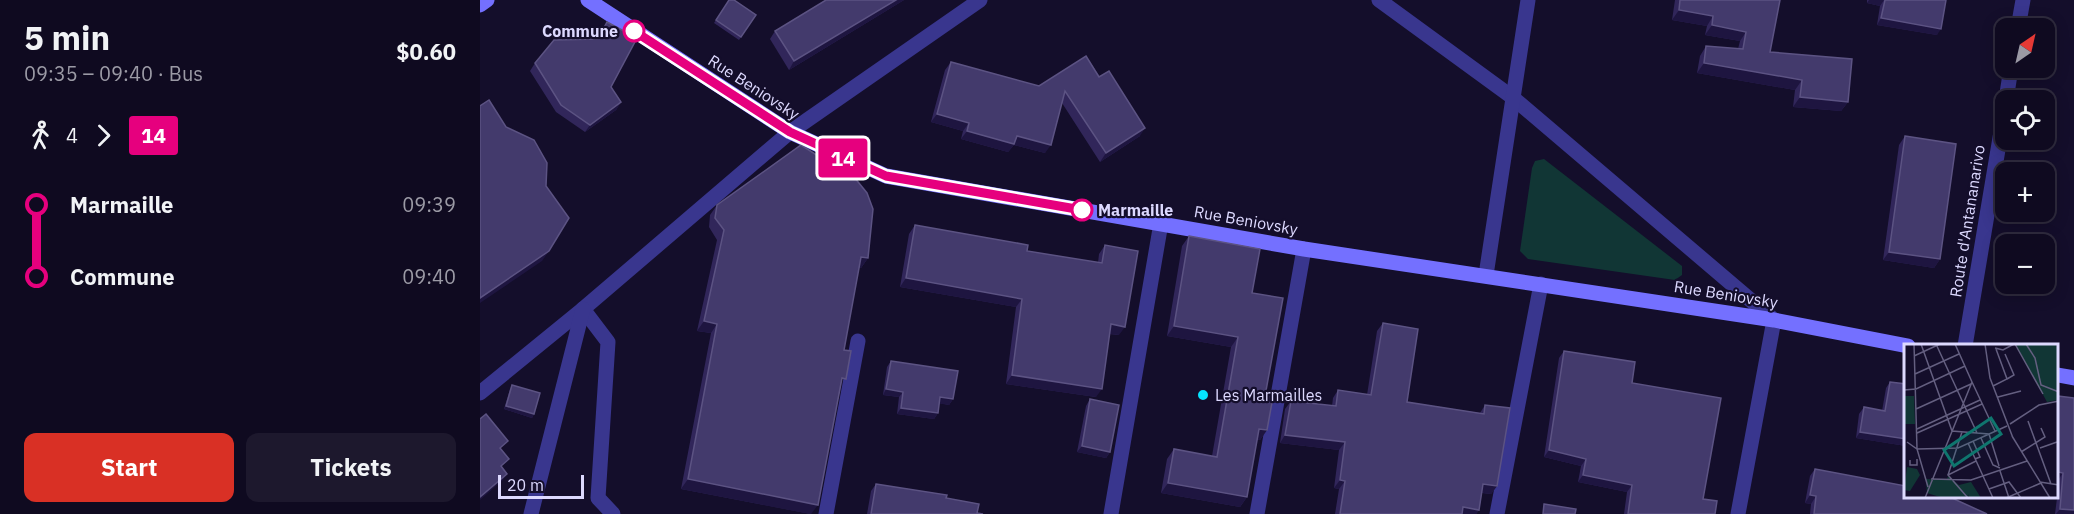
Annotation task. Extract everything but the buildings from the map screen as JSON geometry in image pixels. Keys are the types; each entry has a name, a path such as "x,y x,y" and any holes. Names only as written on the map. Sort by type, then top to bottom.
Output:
{"street":[{"path":"480,4 487,0"},
{"name":"Rue Beniovsky","path":"588,0 790,132 886,176 1304,249 1774,320 1904,345"},
{"path":"480,393 583,309 790,132 980,0"},
{"path":"1379,0 1512,98 1774,320 1737,514"},
{"path":"1486,275 1527,0"},
{"path":"2020,18 2023,0"},
{"name":"Route d'Antananarivo","path":"1965,344 1998,150"},
{"path":"1111,514 1161,224"},
{"path":"1257,514 1304,249"},
{"path":"1497,514 1541,284"},
{"path":"531,514 583,309"},
{"path":"583,309 608,342 598,498 613,514"},
{"path":"826,514 858,341"},
{"path":"2059,375 2074,378"}],"green space":[{"path":"1544,159 1682,266 1682,275 1675,280 1528,259 1520,251 1532,168 1535,161"}],"bus line":[{"name":"14","path":"634,31 790,132 886,176 1082,210"}],"place":[{"name":"Commune","path":"634,31"},
{"name":"Marmaille","path":"1082,210"},
{"name":"Les Marmailles","path":"1203,395"}]}
